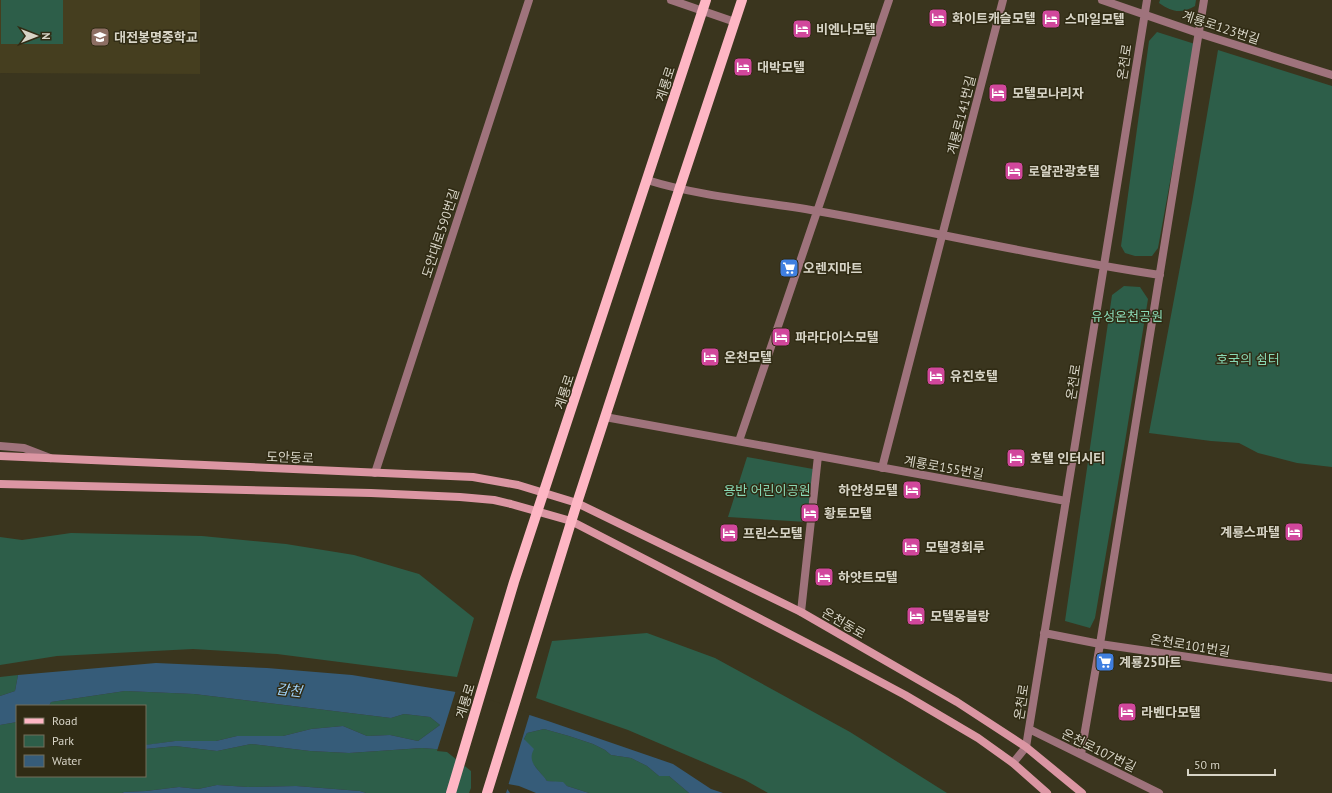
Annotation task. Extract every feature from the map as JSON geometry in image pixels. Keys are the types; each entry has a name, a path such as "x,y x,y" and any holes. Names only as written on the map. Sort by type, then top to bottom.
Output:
{"main road":[{"name":"계룡로","path":"451,793 511,593 706,0"},
{"path":"487,793 571,521 742,0"},
{"name":"도안동로","path":"0,456 54,460 473,477 518,485 577,503"},
{"path":"0,485 364,493 460,497 494,500 571,521 905,695 978,738 1013,763 1047,793"},
{"name":"온천동로","path":"577,503 801,612 958,702 1026,747 1082,793"}],"street":[{"name":"도안대로590번길","path":"375,473 529,0"},
{"path":"671,0 735,22"},
{"path":"739,441 889,0"},
{"name":"계룡로141번길","path":"882,468 1003,0"},
{"name":"계룡로123번길","path":"1102,0 1198,33 1332,75"},
{"name":"온천로","path":"1013,763 1026,747 1147,0"},
{"path":"1081,754 1204,0"},
{"path":"647,180 679,190 817,211 1104,267 1160,274"},
{"name":"계룡로155번길","path":"605,417 1066,501"},
{"path":"0,446 24,448 54,460"},
{"path":"801,612 818,456"},
{"name":"온천로101번길","path":"1044,633 1100,644 1332,678"},
{"name":"온천로107번길","path":"1029,729 1159,793"}],"shaded area":[{"name":"대전봉명중학교","path":"0,0 200,0 200,74 0,73"}],"green space":[{"path":"1,0 63,0 63,44 1,44"},
{"path":"1160,0 1196,0 1195,6 1190,9 1177,11 1159,3"},
{"path":"1157,32 1195,44 1158,248 1152,256 1135,256 1125,253 1121,246 1149,41"},
{"name":"호국의 쉼터","path":"1218,50 1332,86 1332,467 1297,463 1258,453 1239,443 1149,433 1192,203"},
{"name":"유성온천공원","path":"1124,286 1140,287 1148,299 1095,618 1090,628 1065,621 1112,295"},
{"name":"용반 어린이공원","path":"747,457 813,469 807,522 728,517"},
{"path":"71,533 202,536 286,544 354,555 419,574 474,618 457,677 277,654 193,649 57,656 0,665 0,537 22,540"},
{"path":"647,633 715,658 850,732 947,793 768,793 745,780 628,730 536,698 552,641"},
{"path":"18,675 15,691 0,696 0,677"},
{"path":"125,691 194,694 391,718 404,714 430,717 440,725 418,741 390,735 367,736 343,726 311,729 283,736 237,736 216,741 175,741 146,745 146,705 50,705 51,702"},
{"path":"16,722 16,777 146,777 146,749 175,746 217,751 251,744 310,751 349,753 422,748 448,750 473,770 473,788 471,793 366,793 360,791 296,786 248,787 217,785 198,789 179,787 122,793 0,793 0,725"},
{"path":"544,729 593,744 611,755 631,758 647,766 659,776 669,776 689,793 589,793 567,786 563,783 547,781 533,764 530,758 531,753 524,739 527,733"}],"water":[{"name":"갑천","path":"156,663 267,668 352,675 462,693 673,764 711,789 723,793 689,793 669,776 659,776 647,766 631,758 611,755 593,744 544,729 527,733 524,739 534,749 532,758 535,766 547,781 563,782 567,786 589,793 536,793 519,786 503,783 510,793 471,793 473,788 473,770 448,750 422,748 349,753 310,751 251,744 217,751 175,746 146,749 146,745 175,741 216,741 237,736 283,736 311,729 343,726 367,736 390,735 418,741 440,725 430,717 404,714 391,718 194,694 125,691 51,702 50,705 16,705 16,722 0,725 0,696 15,691 18,675"},
{"path":"217,785 248,787 296,786 360,791 366,793 122,793 179,787 198,789"}],"pier":[{"path":"456,690 530,713 506,793 469,793 471,788 471,771 447,752 437,751"}],"place":[{"name":"화이트캐슬모텔","path":"938,18"},
{"name":"스마일모텔","path":"1051,19"},
{"name":"비엔나모텔","path":"802,29"},
{"name":"대전봉명중학교","path":"100,37"},
{"name":"대박모텔","path":"743,67"},
{"name":"모텔모나리자","path":"998,93"},
{"name":"로얄관광호텔","path":"1014,171"},
{"name":"오렌지마트","path":"789,268"},
{"name":"파라다이스모텔","path":"781,337"},
{"name":"온천모텔","path":"710,357"},
{"name":"유진호텔","path":"936,376"},
{"name":"호텔 인터시티","path":"1016,458"},
{"name":"하얀성모텔","path":"912,490"},
{"name":"황토모텔","path":"810,513"},
{"name":"계룡스파텔","path":"1294,532"},
{"name":"프린스모텔","path":"729,533"},
{"name":"모텔경회루","path":"911,547"},
{"name":"하얏트모텔","path":"824,577"},
{"name":"모텔몽블랑","path":"916,616"},
{"name":"계룡25마트","path":"1105,662"},
{"name":"라벤다모텔","path":"1127,712"}]}
